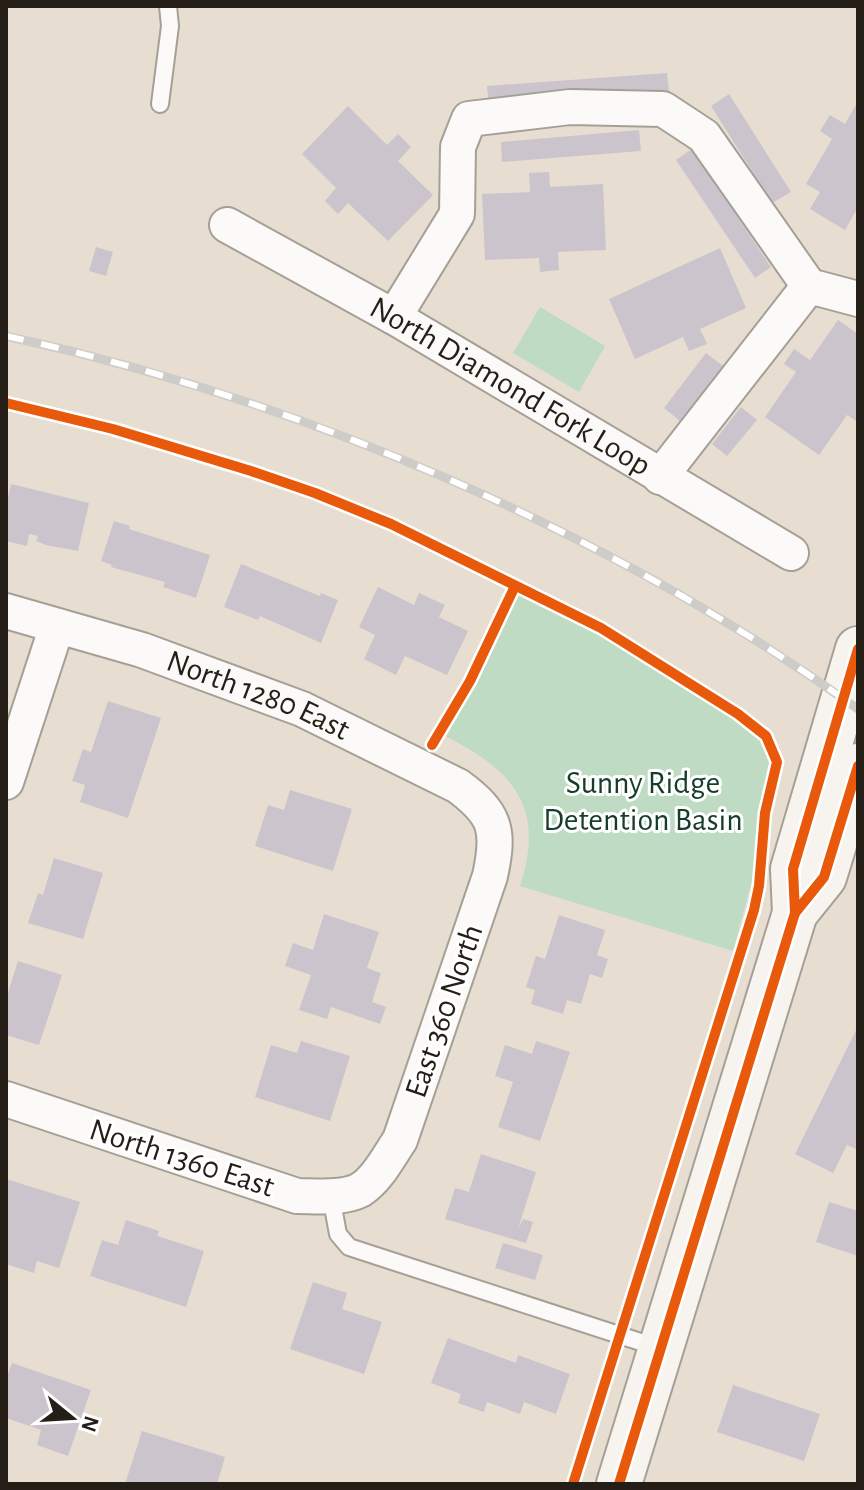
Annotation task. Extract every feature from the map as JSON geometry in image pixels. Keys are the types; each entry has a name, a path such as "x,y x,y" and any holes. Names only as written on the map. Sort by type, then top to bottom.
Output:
{"main road":[{"path":"622,1483 795,913 793,869 858,649"},
{"path":"795,913 824,877 858,766"}],"street":[{"path":"394,317 457,214 458,147 469,119 570,107 663,109 704,136 809,286 858,299"},
{"name":"North Diamond Fork Loop","path":"227,225 394,317 791,553"},
{"path":"660,477 809,286"},
{"name":"North 1280 East","path":"6,611 142,650 302,709 458,786 480,802 491,819"},
{"path":"6,782 57,626"},
{"name":"East 360 North","path":"346,1193 380,1170 403,1131 490,876 496,847 491,819"},
{"name":"North 1360 East","path":"6,1099 297,1196 346,1193"}],"lane":[{"path":"160,104 170,26 168,6"},
{"path":"346,1193 338,1234 349,1247 661,1348"}],"green space":[{"path":"540,307 605,346 579,392 513,353"},
{"name":"Sunny Ridge Detention Basin","path":"518,594 593,632 652,667 751,730 767,747 771,758 753,877 733,951 520,886 529,834 526,813 518,794 489,763 445,736 482,671"}],"building":[{"path":"667,73 669,91 489,105 487,86"},
{"path":"729,94 791,192 772,203 711,106"},
{"path":"858,101 858,207 845,230 810,209 820,192 806,184 832,139 820,131 830,115 845,124"},
{"path":"348,106 387,145 398,134 411,147 398,161 433,195 388,241 348,203 338,214 325,201 336,188 302,154"},
{"path":"639,130 641,151 502,162 501,142"},
{"path":"692,149 771,267 755,278 676,160"},
{"path":"549,172 550,187 603,184 606,250 558,252 559,270 540,272 539,258 485,260 482,194 530,192 529,173"},
{"path":"96,247 113,252 106,276 89,271"},
{"path":"720,248 746,308 700,329 707,344 689,351 683,337 635,359 609,299"},
{"path":"838,320 858,334 858,422 847,415 819,455 765,417 796,372 784,364 794,349 810,360"},
{"path":"706,353 723,366 680,421 664,408"},
{"path":"741,407 757,420 727,456 712,444"},
{"path":"11,484 89,503 78,551 46,545 36,541 38,536 29,534 27,546 6,541 6,507"},
{"path":"114,521 130,526 129,529 210,555 196,598 163,587 165,582 111,567 101,561"},
{"path":"241,564 320,596 321,593 338,600 321,643 260,616 258,620 224,607"},
{"path":"378,587 414,605 419,593 445,605 439,617 468,631 447,675 405,656 396,675 364,659 375,635 359,627"},
{"path":"108,701 161,718 128,818 80,802 85,785 72,781 83,749 91,752"},
{"path":"290,790 352,809 333,871 255,846 268,805 284,810"},
{"path":"54,858 103,873 83,939 28,923 38,893 43,895"},
{"path":"324,914 379,932 367,968 381,973 372,1002 386,1007 380,1024 331,1007 327,1019 299,1010 311,975 285,966 293,943 313,950"},
{"path":"559,915 605,930 597,955 608,959 602,978 590,974 581,1004 567,1000 563,1014 531,1004 535,990 526,987 536,956 545,959"},
{"path":"18,961 62,975 39,1045 6,1035 6,999"},
{"path":"858,1026 858,1144 856,1149 847,1145 833,1173 795,1154"},
{"path":"301,1041 350,1056 330,1121 255,1097 271,1045 297,1053"},
{"path":"536,1041 570,1052 540,1141 498,1127 513,1082 495,1076 505,1045 532,1054"},
{"path":"481,1154 536,1172 518,1229 523,1219 533,1222 526,1243 445,1219 455,1188 469,1192"},
{"path":"6,1179 80,1202 59,1268 37,1261 34,1273 6,1264"},
{"path":"829,1202 858,1211 858,1256 816,1242"},
{"path":"126,1220 159,1231 157,1236 204,1251 186,1307 90,1276 102,1240 118,1245"},
{"path":"503,1243 543,1255 535,1280 495,1268"},
{"path":"313,1282 347,1293 342,1309 382,1322 364,1374 290,1349"},
{"path":"448,1338 516,1363 518,1355 570,1374 556,1414 524,1402 520,1414 487,1402 484,1412 458,1403 461,1394 431,1383"},
{"path":"12,1363 91,1390 68,1456 37,1445 41,1430 6,1418 6,1379"},
{"path":"733,1385 820,1414 804,1461 717,1432"},
{"path":"142,1431 225,1457 217,1484 125,1484"}],"railway":[{"path":"6,336 118,363 230,397 341,436 451,480 558,530 662,585 762,645 858,709"}],"cycle path":[{"path":"6,403 113,429 251,471 391,524 601,628 738,714 766,736 777,762 765,813 754,910 573,1484"},
{"path":"432,745 470,681 515,586"},
{"path":"619,1484 795,913 793,869 858,649"},
{"path":"795,913 824,877 858,766"}]}
